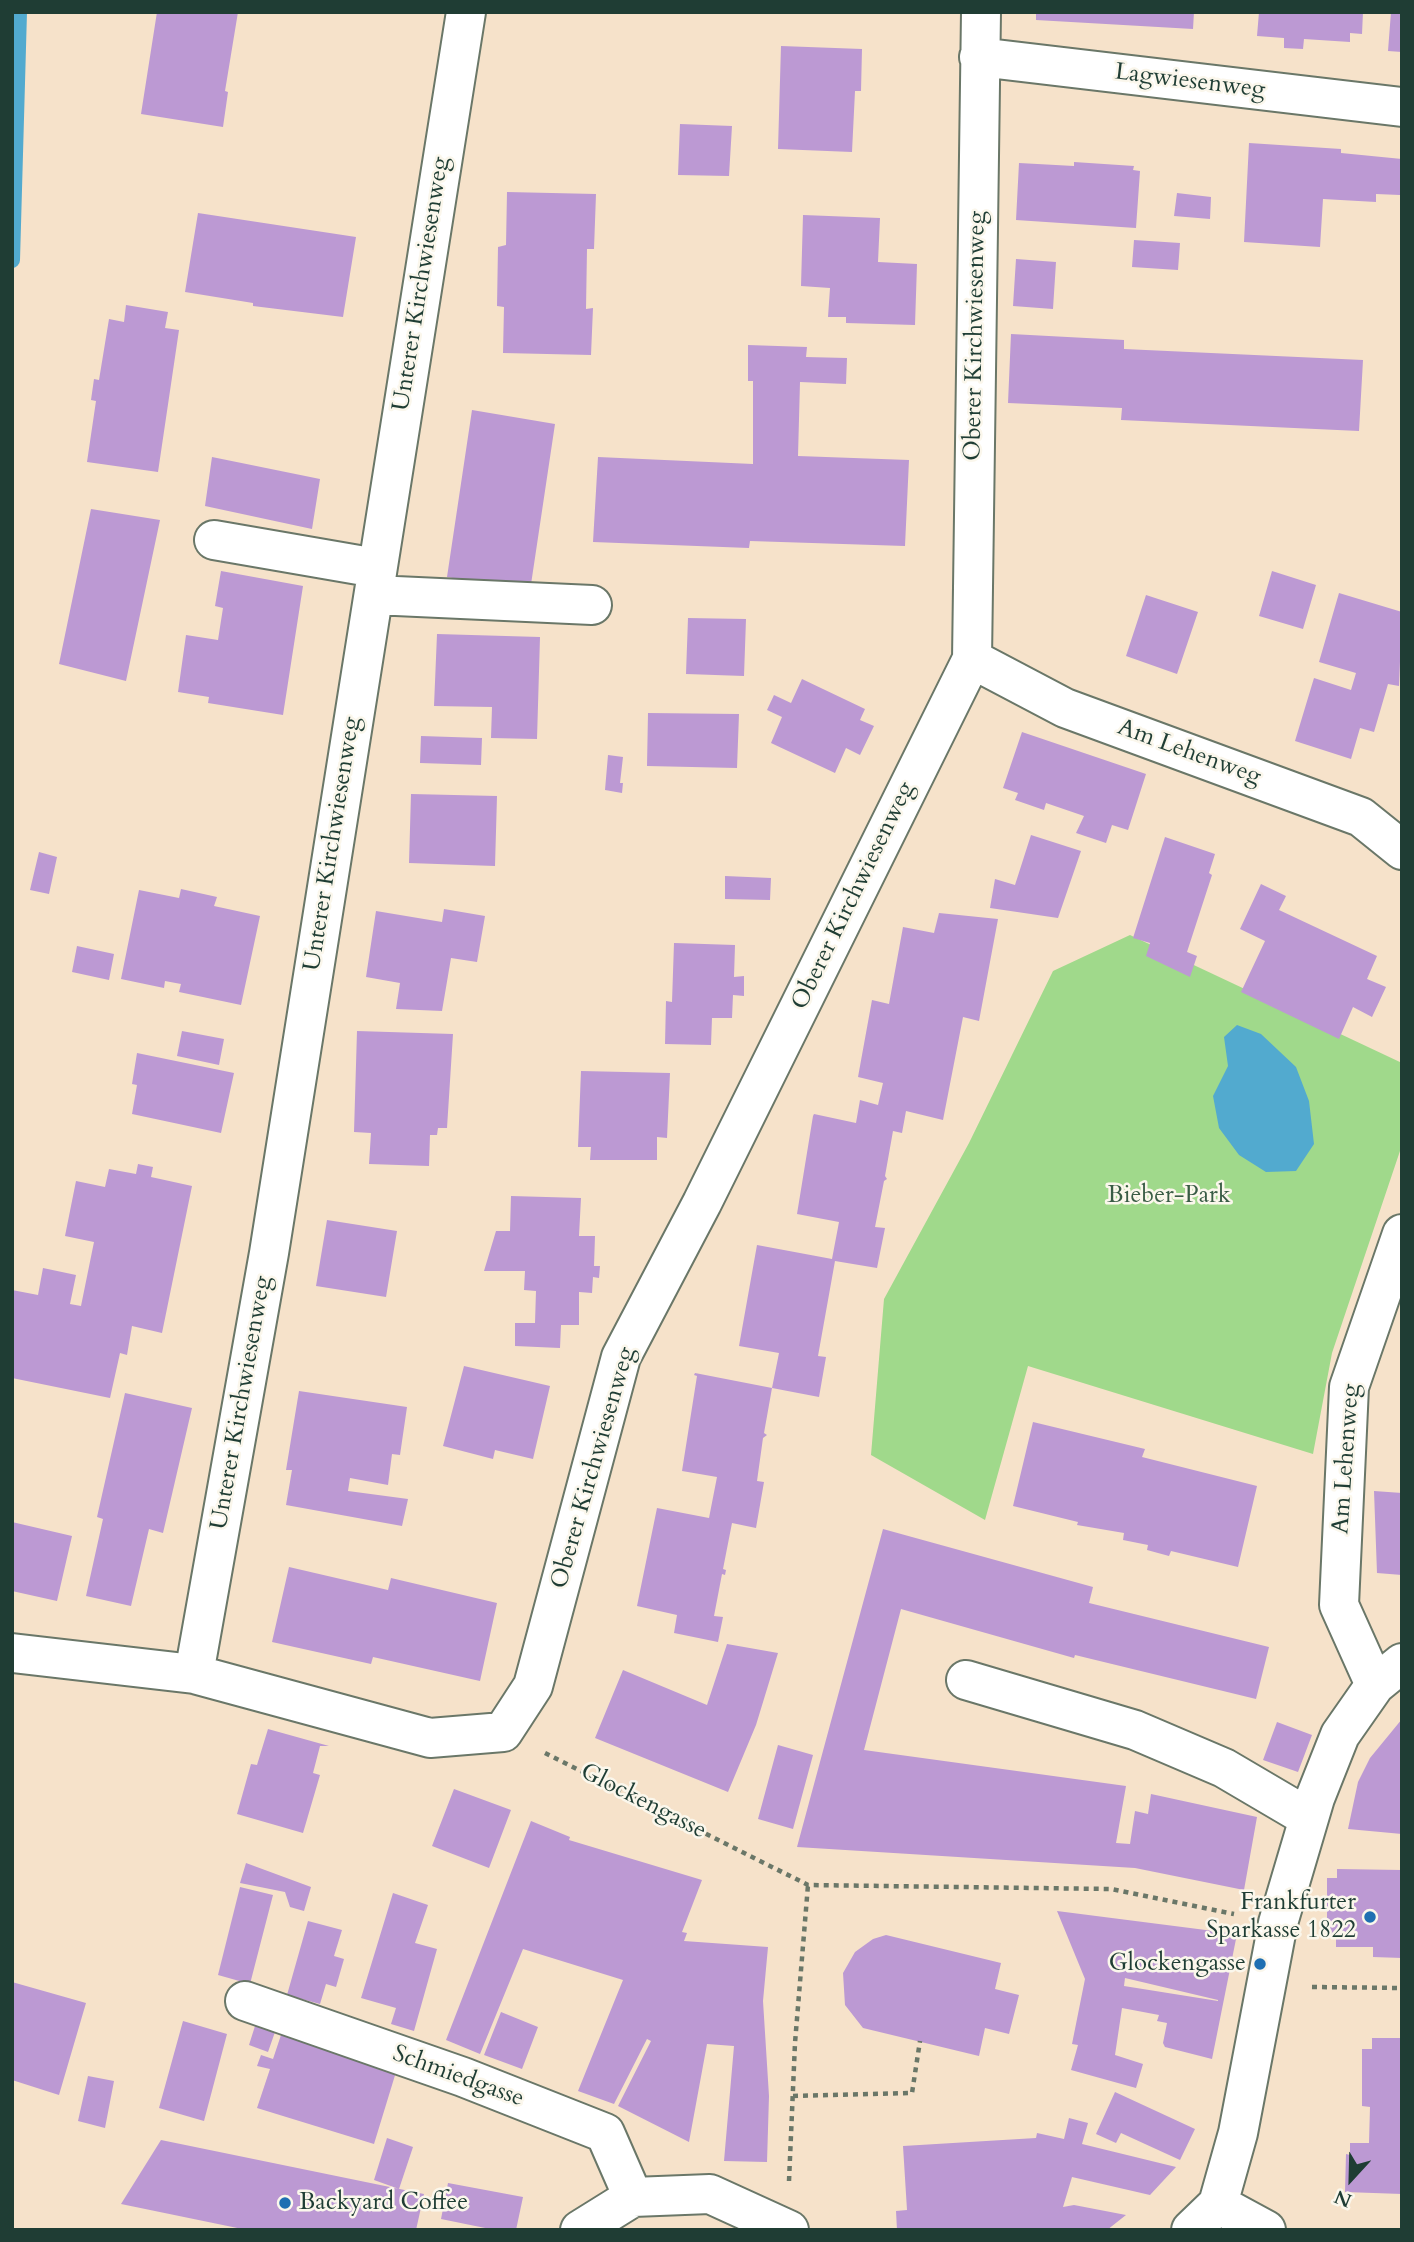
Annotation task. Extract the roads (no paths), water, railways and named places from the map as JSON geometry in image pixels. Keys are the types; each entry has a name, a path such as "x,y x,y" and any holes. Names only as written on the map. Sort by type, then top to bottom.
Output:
{"street":[{"name":"Unterer Kirchwiesenweg","path":"194,1674 267,1266 466,12"},
{"name":"Oberer Kirchwiesenweg","path":"194,1674 430,1738 503,1732 533,1686 621,1357 702,1203 972,659 981,12"},
{"name":"Lagwiesenweg","path":"979,57 1402,107"},
{"path":"214,540 375,582 592,605"},
{"name":"Am Lehenweg","path":"972,659 1065,708 1362,817 1402,850"},
{"name":"Am Lehenweg","path":"1388,1674 1339,1605 1349,1387 1402,1234"},
{"path":"12,1653 194,1674"},
{"path":"1191,2230 1218,2204 1238,2133 1278,1923 1309,1818 1340,1735 1388,1674"},
{"path":"966,1680 1135,1730 1224,1768 1309,1818"},
{"name":"Schmiedgasse","path":"245,2001 463,2077 606,2133 633,2197"},
{"path":"580,2230 633,2197 710,2194 788,2229"},
{"path":"1218,2204 1266,2230"}],"water":[{"path":"1237,1025 1261,1034 1296,1067 1309,1101 1314,1144 1296,1171 1266,1172 1239,1155 1219,1128 1213,1096 1228,1066 1224,1037"}],"waterway":[{"path":"12,260 19,12"}],"place":[{"name":"Frankfurter Sparkasse 1822","path":"1370,1917"},
{"name":"Glockengasse","path":"1260,1964"},
{"name":"Backyard Coffee","path":"285,2203"}],"park label":[{"name":"Bieber-Park","path":"1169,1196"}]}
